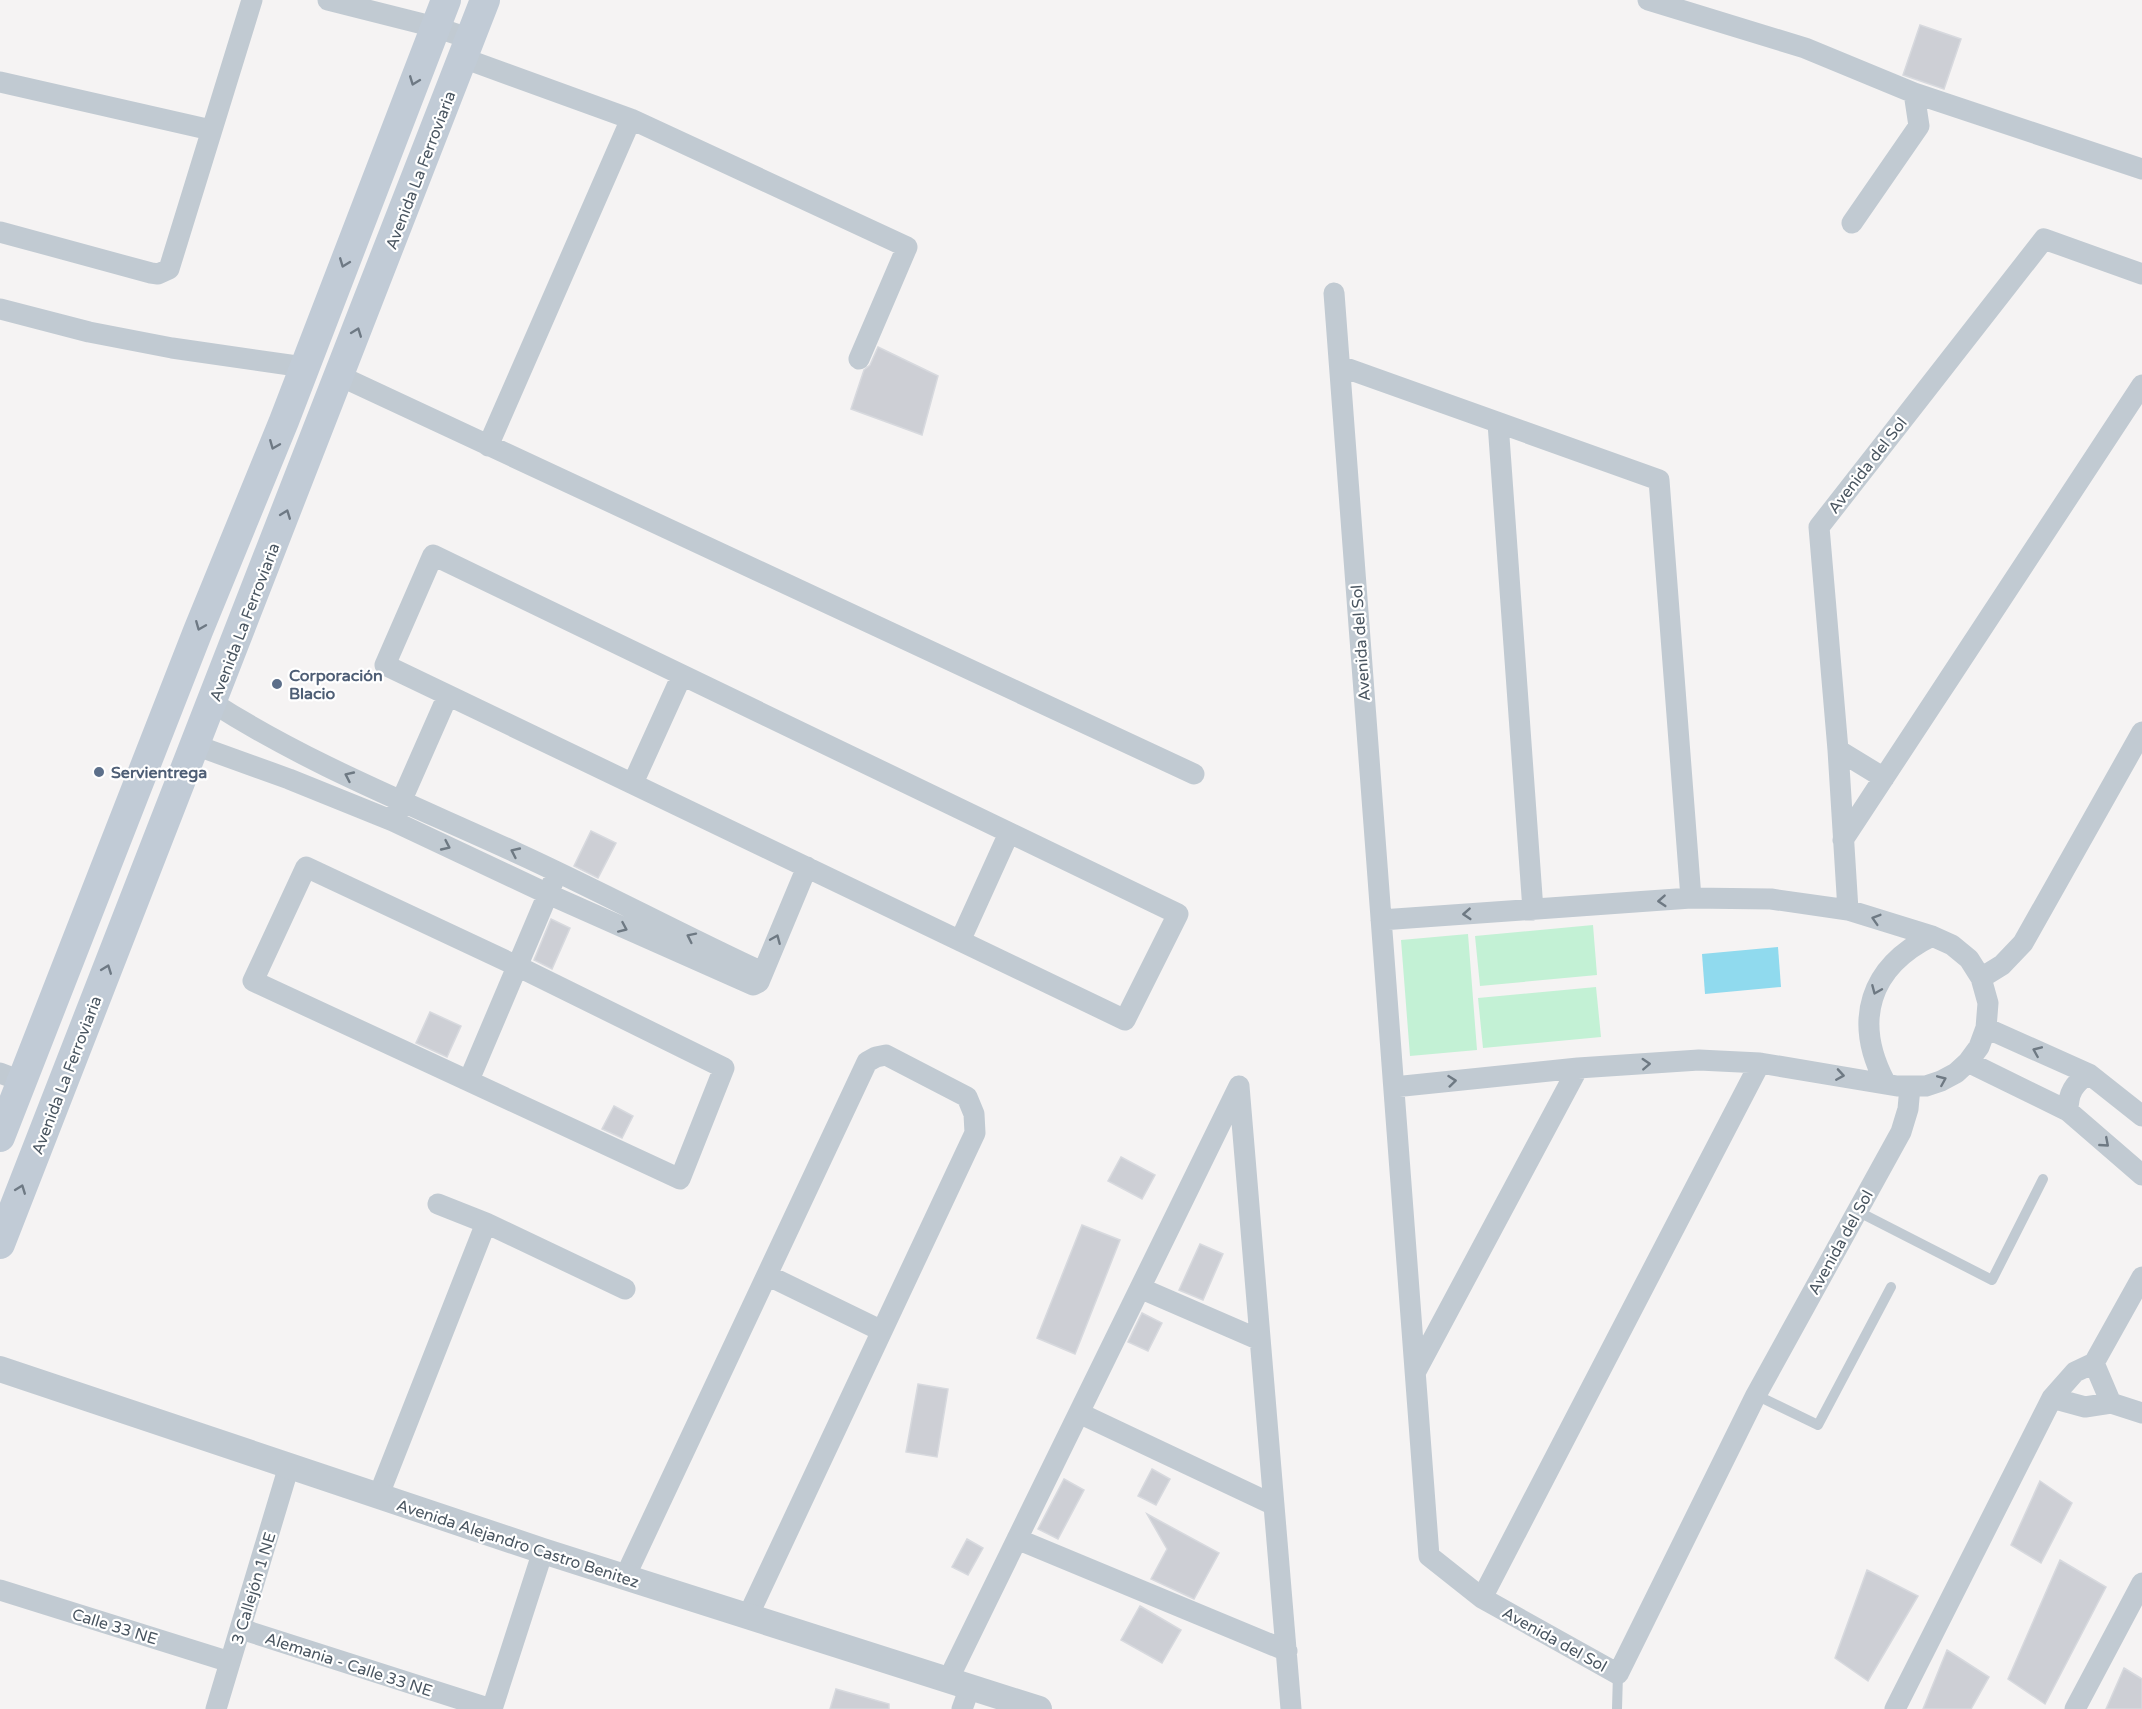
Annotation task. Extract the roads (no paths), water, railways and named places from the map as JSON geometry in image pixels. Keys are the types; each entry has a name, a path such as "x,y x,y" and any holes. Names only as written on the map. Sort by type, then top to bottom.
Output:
{"main road":[{"name":"Avenida La Ferroviaria","path":"0,1244 213,703 485,0"},
{"path":"0,1137 11,1077 185,663 304,367 440,13"}],"street":[{"path":"0,232 151,273 164,272 169,269 252,0"},
{"path":"328,0 440,13 467,48 631,119 908,247 859,359"},
{"path":"1648,0 1679,4 1805,48 1914,93 2142,169"},
{"path":"0,82 211,130"},
{"path":"1852,223 1918,126 1914,93"},
{"path":"488,446 631,119"},
{"name":"Avenida del Sol","path":"1848,910 1838,750 1819,527 2044,239 2142,274"},
{"name":"Avenida del Sol","path":"1334,293 1429,1556 1482,1598 1618,1674 1756,1395 1901,1132 1908,1109 1910,1087"},
{"path":"0,309 89,332 172,348 304,367"},
{"path":"1340,366 1659,480 1691,898"},
{"path":"340,376 1194,774"},
{"path":"1843,840 2142,385"},
{"path":"1498,423 1533,910"},
{"path":"433,555 682,675 1178,914 1125,1020 385,665 433,555"},
{"path":"633,783 682,675"},
{"path":"393,822 448,695"},
{"path":"213,703 242,722 303,755 558,872 762,972"},
{"path":"1981,978 2002,965 2023,943 2142,732"},
{"path":"195,745 279,775 393,822 753,985 759,982 807,867"},
{"path":"1838,750 1884,778"},
{"path":"960,941 1009,833"},
{"path":"306,867 517,966 724,1068 680,1179 254,981 306,867"},
{"path":"469,1080 558,872"},
{"path":"1381,920 1691,898 1771,899 1848,910 1932,936 1952,945 1969,959 1981,978 1988,1003 1986,1028 1979,1047 1968,1062 1956,1073 1926,1086 1910,1087 1760,1063 1699,1060 1578,1068 1394,1087"},
{"path":"1885,1082 1875,1063 1869,1041 1868,1019 1873,998 1882,977 1895,960 1912,946 1932,936"},
{"path":"1986,1028 2089,1074 2142,1116"},
{"path":"625,1577 867,1062 886,1055 967,1097 974,1114 975,1133 748,1616"},
{"path":"1968,1062 2068,1111 2142,1175"},
{"path":"1482,1598 1760,1063"},
{"path":"1415,1372 1578,1068"},
{"path":"2068,1111 2068,1100 2072,1089 2079,1080 2089,1074"},
{"path":"960,1692 1017,1539 1239,1086 1292,1709"},
{"path":"438,1204 486,1223 625,1289"},
{"path":"378,1497 486,1223"},
{"path":"767,1275 882,1331"},
{"path":"1895,1709 2052,1398 2075,1372 2094,1363 2142,1277"},
{"path":"1140,1288 1260,1340"},
{"path":"2094,1363 2111,1403"},
{"name":"Avenida Alejandro Castro Benitez","path":"0,1369 378,1497 748,1616 960,1692 1039,1709"},
{"path":"2052,1398 2085,1407 2111,1403 2142,1413"},
{"path":"1079,1413 1274,1505"},
{"name":"3 Callejón 1 NE","path":"216,1709 289,1466"},
{"path":"1017,1539 1287,1651"},
{"path":"492,1709 543,1551"},
{"path":"2075,1709 2142,1583"},
{"name":"Calle 33 NE","path":"0,1590 230,1662"},
{"name":"Alemania - Calle 33 NE","path":"241,1629 492,1709"}],"lane":[{"path":"1857,1211 1992,1280 2043,1179"},
{"path":"1756,1395 1818,1425 1891,1287"},
{"path":"1617,1709 1618,1674"}],"water":[{"path":"1778,947 1781,987 1705,994 1702,954"}],"place":[{"name":"Corporación Blacio","path":"277,684"},
{"name":"Servientrega","path":"99,772"}]}
